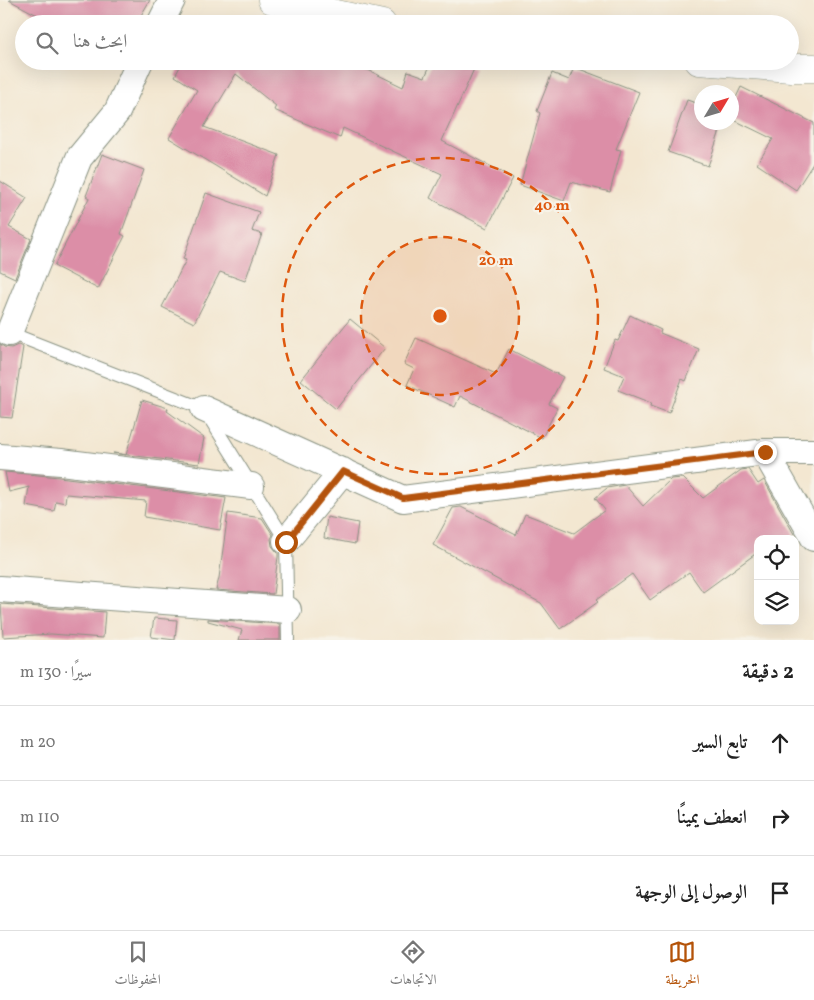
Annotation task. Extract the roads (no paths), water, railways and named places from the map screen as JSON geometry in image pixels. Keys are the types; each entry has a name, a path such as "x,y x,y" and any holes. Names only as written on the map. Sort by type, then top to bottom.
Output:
{"street":[{"path":"164,15 172,0"},
{"path":"272,0 341,15"},
{"path":"799,68 814,68"},
{"path":"5,331 79,158 116,112 136,70"},
{"path":"204,408 403,498 765,452 814,452"},
{"path":"765,452 814,538"},
{"path":"0,457 61,462 251,486"},
{"path":"286,542 343,471"},
{"path":"0,589 288,610"}],"lane":[{"path":"5,331 204,408 286,542 288,640"}]}
